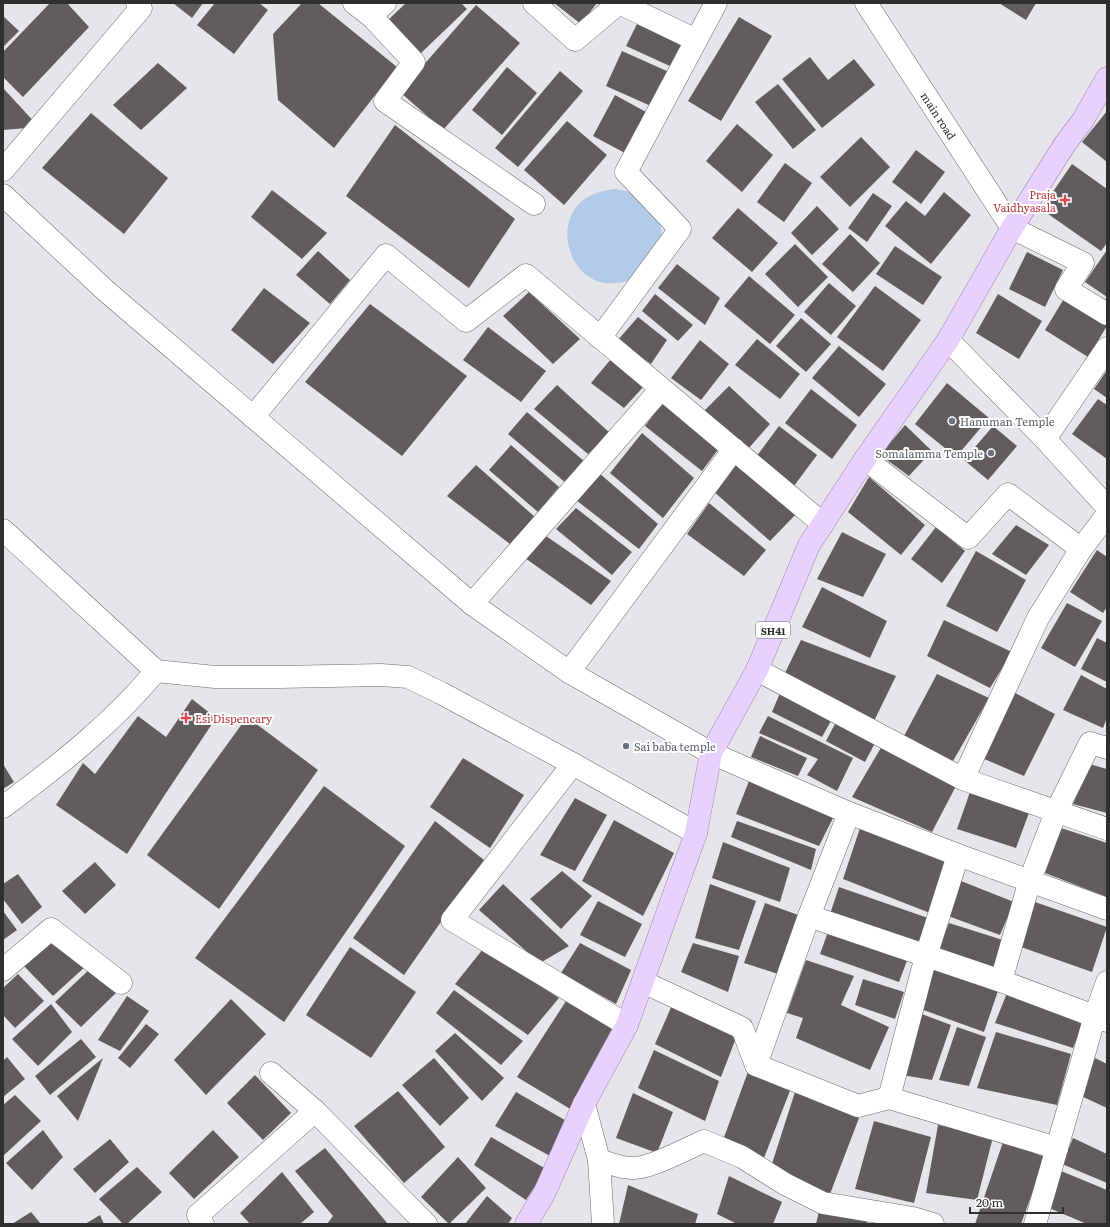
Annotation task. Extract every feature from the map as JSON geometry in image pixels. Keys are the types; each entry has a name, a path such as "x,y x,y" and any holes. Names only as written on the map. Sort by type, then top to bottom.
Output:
{"main road":[{"name":"SH41","path":"526,1224 544,1194 584,1104 627,1025 696,833 710,753 757,670 810,545 865,459 948,340 1012,228 1065,144 1083,120 1107,78"}],"street":[{"path":"3,170 141,8 136,3"},
{"path":"534,3 575,40 619,3 696,40"},
{"path":"599,337 680,229 626,172 716,3"},
{"name":"main road","path":"866,3 1012,228"},
{"path":"370,7 414,62 385,101 534,204"},
{"path":"3,195 106,291 472,604 570,672 710,753 849,814 958,855 1107,908"},
{"path":"1012,228 1083,263 1066,289 1107,314"},
{"path":"253,417 386,255 466,321 526,275 824,524"},
{"path":"948,340 1045,439 1107,507"},
{"path":"1045,439 1107,348"},
{"path":"472,604 661,389"},
{"path":"570,672 734,449"},
{"path":"865,459 968,538 1008,494 1081,549"},
{"path":"963,779 1038,618 1081,549 1107,515"},
{"path":"3,530 156,671 215,677 279,678 381,675 408,678 441,693 696,833"},
{"path":"757,670 963,779 1107,829"},
{"path":"3,807 56,767 108,722 136,695 156,671"},
{"path":"1001,981 1030,880 1056,812 1090,743 1107,748"},
{"path":"572,764 452,920 627,1025"},
{"path":"756,1065 849,814"},
{"path":"888,1098 926,956 958,855"},
{"path":"810,916 1001,981 1101,1019"},
{"path":"3,970 52,929 121,983"},
{"path":"643,982 742,1028 756,1065 858,1106 888,1098 1057,1148"},
{"path":"1035,1224 1057,1148 1101,1019 1107,982"},
{"path":"271,1072 315,1111 426,1224"},
{"path":"584,1104 599,1160 603,1224"},
{"path":"203,1224 198,1215 315,1111"},
{"path":"599,1160 633,1169 655,1163 704,1141 742,1157 785,1184 823,1203 913,1218 933,1224"}],"water":[{"path":"614,189 625,191 643,199 654,211 658,218 662,232 660,243 635,279 605,283 584,273 576,265 568,243 567,232 569,220 574,210 582,201 597,193"}],"building":[{"path":"50,3 67,3 89,27 23,97 3,77 3,52"},
{"path":"173,3 203,3 192,18"},
{"path":"215,3 259,3 268,10 234,54 197,25"},
{"path":"302,3 318,3 397,67 334,148 278,100 273,34"},
{"path":"406,3 461,3 467,9 420,54 387,21"},
{"path":"554,3 597,3 581,24"},
{"path":"999,3 1036,3 1026,20"},
{"path":"476,5 520,43 443,130 400,92"},
{"path":"3,16 19,31 3,47"},
{"path":"739,17 772,36 721,121 688,101"},
{"path":"638,22 683,43 672,67 626,46"},
{"path":"622,51 669,72 653,107 606,86"},
{"path":"810,57 828,80 854,59 875,85 822,128 782,79"},
{"path":"158,63 187,88 141,130 113,105"},
{"path":"507,67 537,93 502,135 472,110"},
{"path":"560,71 583,91 518,167 495,148"},
{"path":"778,84 816,130 793,149 755,102"},
{"path":"3,88 39,127 3,130"},
{"path":"615,95 646,112 625,153 593,136"},
{"path":"1107,111 1107,162 1082,142"},
{"path":"91,113 168,178 124,234 42,168"},
{"path":"567,121 607,155 564,205 524,170"},
{"path":"737,124 773,155 742,192 706,161"},
{"path":"395,125 515,219 469,288 346,196"},
{"path":"861,137 890,167 850,207 820,177"},
{"path":"916,150 945,172 921,204 892,182"},
{"path":"785,163 812,183 784,222 757,202"},
{"path":"1072,164 1107,189 1107,243 1101,251 1041,209"},
{"path":"272,190 327,233 302,259 251,217"},
{"path":"944,192 971,215 931,264 885,226 906,201 925,216"},
{"path":"873,193 892,206 867,242 848,228"},
{"path":"817,206 839,229 812,255 791,233"},
{"path":"738,208 778,243 752,272 712,238"},
{"path":"850,234 880,263 853,292 822,264"},
{"path":"795,244 828,277 798,307 765,274"},
{"path":"895,246 942,277 923,305 876,274"},
{"path":"1107,250 1107,297 1085,282"},
{"path":"318,251 350,280 330,304 296,275"},
{"path":"1027,252 1063,270 1045,307 1009,289"},
{"path":"677,264 720,298 705,325 658,288"},
{"path":"749,276 795,315 770,344 724,306"},
{"path":"829,283 856,306 831,335 804,312"},
{"path":"875,286 921,320 883,371 837,337"},
{"path":"264,288 310,323 273,364 231,330"},
{"path":"529,292 580,339 553,364 503,316"},
{"path":"655,294 693,325 678,341 642,311"},
{"path":"998,294 1042,321 1019,359 976,333"},
{"path":"1065,297 1107,322 1107,326 1088,357 1045,330"},
{"path":"370,304 467,376 402,456 305,382"},
{"path":"638,317 667,340 651,364 617,341"},
{"path":"801,318 831,344 806,372 776,346"},
{"path":"488,327 546,371 521,402 463,360"},
{"path":"757,339 800,374 780,399 735,365"},
{"path":"700,340 729,364 701,400 671,378"},
{"path":"839,346 886,384 859,417 812,378"},
{"path":"611,359 645,385 624,408 591,383"},
{"path":"1107,370 1107,398 1094,389"},
{"name":"Hanuman Temple","path":"947,383 989,418 956,457 915,424"},
{"path":"557,385 610,433 588,454 534,409"},
{"path":"729,386 770,424 748,449 703,412"},
{"path":"811,389 857,425 832,459 785,423"},
{"path":"665,399 720,447 702,471 645,426"},
{"path":"1098,399 1107,405 1107,459 1072,434"},
{"path":"527,412 585,462 567,484 508,434"},
{"path":"905,425 932,451 909,476 880,455"},
{"path":"779,426 817,455 794,486 756,457"},
{"name":"Somalamma Temple","path":"993,426 1017,446 988,480 964,460"},
{"path":"642,433 694,478 663,518 610,473"},
{"path":"511,445 559,487 538,512 489,470"},
{"path":"737,462 797,513 770,541 713,491"},
{"path":"476,465 535,517 510,544 447,496"},
{"path":"599,473 658,524 639,549 576,500"},
{"path":"869,477 925,525 901,555 848,512"},
{"path":"709,503 766,550 744,576 687,534"},
{"path":"576,508 632,552 612,575 556,529"},
{"path":"1016,525 1049,545 1026,575 992,554"},
{"path":"936,527 965,551 942,583 911,559"},
{"path":"842,532 886,554 863,597 817,579"},
{"path":"546,536 611,581 591,605 525,558"},
{"path":"1097,550 1107,557 1107,607 1103,613 1070,592"},
{"path":"976,551 1026,580 997,632 946,606"},
{"path":"822,587 887,621 870,658 802,627"},
{"path":"1067,603 1102,621 1075,667 1041,648"},
{"path":"944,620 1012,652 990,688 927,656"},
{"path":"1097,638 1107,643 1107,682 1081,669"},
{"path":"801,640 896,676 874,721 784,675"},
{"path":"937,674 989,698 953,761 904,736"},
{"path":"1081,675 1107,689 1107,718 1103,728 1063,710"},
{"path":"780,693 832,719 822,737 772,712"},
{"path":"1015,693 1055,714 1024,776 982,758"},
{"path":"192,699 216,718 127,854 56,805 83,763 95,774 138,716 166,737"},
{"path":"768,716 853,758 837,791 807,775 818,759 759,733"},
{"path":"247,717 318,770 219,909 147,855"},
{"path":"837,720 877,739 865,762 826,741"},
{"path":"760,736 807,758 798,776 751,757"},
{"path":"882,746 957,784 932,832 852,797"},
{"path":"463,758 524,795 490,848 430,807"},
{"path":"3,764 14,782 3,789"},
{"path":"1089,764 1107,769 1107,813 1073,804"},
{"path":"751,776 837,810 819,846 736,814"},
{"path":"324,786 405,846 284,1022 195,958"},
{"path":"970,792 1030,810 1016,848 957,829"},
{"path":"575,798 607,815 575,871 540,855"},
{"path":"614,820 674,853 643,916 582,881"},
{"path":"435,821 484,860 404,975 353,938"},
{"path":"737,821 816,849 811,870 731,837"},
{"path":"860,828 946,860 930,913 843,879"},
{"path":"1061,828 1107,843 1107,897 1045,873"},
{"path":"723,842 790,868 780,902 712,878"},
{"path":"95,862 116,885 85,914 62,891"},
{"path":"562,871 592,896 561,929 530,899"},
{"path":"18,874 42,907 22,924 3,899 3,884"},
{"path":"961,881 1014,902 1000,935 948,916"},
{"path":"503,884 569,946 540,963 479,910"},
{"path":"710,884 756,901 739,950 695,938"},
{"path":"839,887 928,918 919,943 830,914"},
{"path":"598,901 642,924 625,957 580,935"},
{"path":"1035,902 1107,927 1092,972 1021,947"},
{"path":"765,903 801,916 781,975 744,963"},
{"path":"3,911 17,930 3,940"},
{"path":"949,923 1003,940 995,969 938,950"},
{"path":"829,929 908,958 899,982 820,954"},
{"path":"55,932 87,965 53,996 21,963"},
{"path":"580,943 631,970 616,1004 561,973"},
{"path":"693,943 739,956 728,992 681,972"},
{"path":"350,947 416,992 371,1058 306,1015"},
{"path":"483,949 559,998 528,1035 455,984"},
{"path":"806,960 854,976 841,1005 889,1027 870,1070 796,1038 803,1018 787,1013"},
{"path":"93,966 118,991 81,1027 55,1002"},
{"path":"931,967 998,991 984,1032 918,1008"},
{"path":"18,974 44,1001 15,1028 3,1015 3,988"},
{"path":"863,979 904,992 895,1019 855,1005"},
{"path":"454,990 523,1041 501,1065 436,1013"},
{"path":"1007,993 1085,1018 1073,1048 995,1023"},
{"path":"127,996 149,1011 120,1051 98,1040"},
{"path":"231,999 266,1034 206,1095 174,1060"},
{"path":"566,1001 616,1028 572,1110 517,1077"},
{"path":"673,1003 736,1038 721,1077 655,1044"},
{"path":"51,1004 72,1032 38,1066 12,1039"},
{"path":"919,1013 951,1025 932,1080 896,1074"},
{"path":"146,1024 159,1034 130,1068 118,1058"},
{"path":"957,1027 986,1037 969,1086 939,1080"},
{"path":"996,1032 1071,1054 1057,1105 977,1088"},
{"path":"455,1033 504,1078 482,1101 435,1051"},
{"path":"81,1039 96,1057 50,1095 35,1076"},
{"path":"654,1050 719,1081 705,1121 638,1088"},
{"path":"7,1057 25,1079 3,1097 3,1061"},
{"path":"103,1058 78,1121 57,1096"},
{"path":"434,1058 469,1098 440,1126 402,1085"},
{"path":"1095,1058 1107,1064 1107,1108 1081,1096"},
{"path":"749,1069 791,1088 764,1158 723,1140"},
{"path":"255,1075 291,1113 263,1140 227,1103"},
{"path":"398,1091 445,1147 404,1183 354,1126"},
{"path":"516,1092 570,1123 550,1156 495,1126"},
{"path":"795,1092 859,1118 830,1194 770,1170"},
{"path":"633,1093 673,1112 657,1153 616,1138"},
{"path":"15,1095 41,1121 3,1156 3,1105"},
{"path":"874,1121 931,1137 914,1203 855,1189"},
{"path":"938,1125 993,1137 977,1200 926,1193"},
{"path":"43,1130 63,1157 32,1190 6,1163"},
{"path":"213,1130 239,1157 194,1199 169,1173"},
{"path":"491,1137 546,1169 526,1200 474,1165"},
{"path":"1073,1138 1107,1154 1107,1183 1062,1164"},
{"path":"110,1139 129,1162 95,1193 73,1169"},
{"path":"1003,1142 1045,1157 1021,1224 975,1224"},
{"path":"325,1148 388,1224 327,1224 333,1216 295,1171"},
{"path":"458,1157 486,1188 449,1224 421,1197"},
{"path":"137,1167 162,1192 127,1224 123,1224 99,1199"},
{"path":"1061,1171 1107,1190 1107,1224 1087,1224 1049,1208"},
{"path":"282,1172 314,1212 300,1224 250,1224 240,1213"},
{"path":"729,1176 782,1202 773,1224 737,1224 717,1214"},
{"path":"628,1185 698,1214 695,1224 619,1224"},
{"path":"487,1196 512,1218 508,1224 465,1224"},
{"path":"820,1207 868,1218 867,1224 816,1224"},
{"path":"31,1212 41,1224 12,1224"},
{"path":"100,1215 104,1224 85,1224"}],"place":[{"name":"Praja Vaidhyasala","path":"1065,200"},
{"name":"Hanuman Temple","path":"952,421"},
{"name":"Somalamma Temple","path":"991,453"},
{"name":"Esi Dispencary","path":"186,718"},
{"name":"Sai baba temple","path":"626,746"}]}
